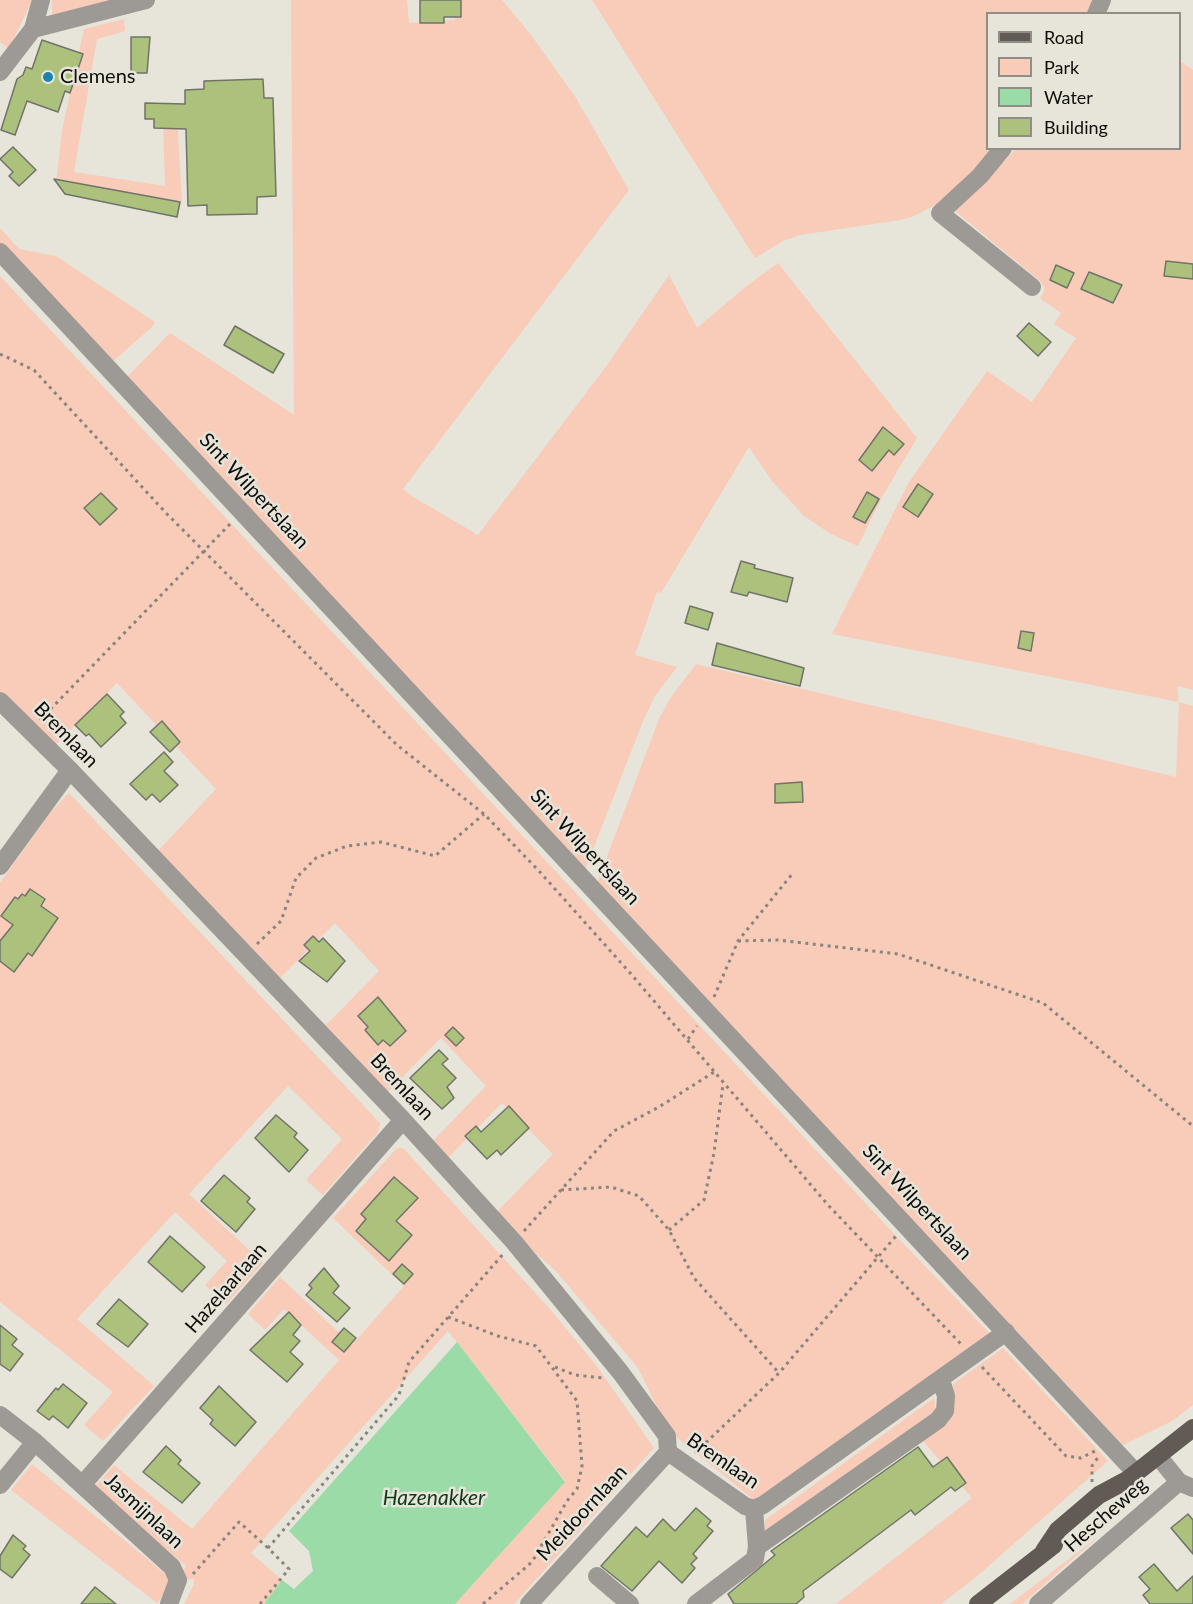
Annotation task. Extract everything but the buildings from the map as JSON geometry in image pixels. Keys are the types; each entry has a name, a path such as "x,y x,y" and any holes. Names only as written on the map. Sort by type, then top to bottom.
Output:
{"main road":[{"path":"978,1604 1044,1551 1064,1540 1098,1511 1131,1477 1193,1428"}],"street":[{"path":"3,61 33,29 41,0"},
{"path":"33,29 146,0"},
{"path":"1001,150 980,176 940,213 1032,286"},
{"name":"Sint Wilpertslaan","path":"0,252 908,1225 1006,1332 1131,1477"},
{"name":"Bremlaan","path":"0,701 70,770 403,1120 514,1242 626,1381 667,1436 668,1452 745,1506 754,1509"},
{"path":"0,866 70,770"},
{"name":"Hazelaarlaan","path":"82,1485 403,1120"},
{"name":"Bremlaan","path":"754,1509 1006,1332"},
{"path":"696,1604 754,1559 757,1547 938,1420 945,1411 946,1396 940,1380"},
{"name":"Jasmijnlaan","path":"0,1415 34,1442 172,1567 178,1580 169,1604"},
{"path":"0,1485 34,1442"},
{"name":"Meidoornlaan","path":"529,1604 668,1452"},
{"name":"Hescheweg","path":"1038,1604 1186,1485 1158,1456"},
{"name":"Bremlaan","path":"754,1509 757,1547"},
{"path":"597,1576 630,1604"}],"path":[{"path":"0,354 34,370 204,551 397,745 484,814 616,957 828,1205 967,1350"},
{"path":"30,729 243,512"},
{"path":"245,956 281,921 296,878 316,858 347,846 381,842 435,856 484,814"},
{"path":"708,1011 738,941 793,873"},
{"path":"738,941 778,940 898,954 1043,1003 1193,1126"},
{"path":"268,1548 399,1395 409,1362 614,1131 714,1072"},
{"path":"669,1230 704,1200 714,1153 723,1084"},
{"path":"561,1190 611,1187 639,1196 669,1230 694,1278 778,1373"},
{"path":"685,1463 778,1373 876,1256 908,1225"},
{"path":"448,1317 498,1336 536,1346 577,1401 582,1466 577,1489 532,1562 483,1604"},
{"path":"975,1360 1066,1456 1081,1458 1096,1451 1100,1454"},
{"path":"553,1366 575,1375 626,1381"},
{"path":"178,1580 190,1577 239,1522 289,1569 260,1604"}],"green space":[{"path":"0,0 32,0 9,49 0,42"},
{"path":"52,0 120,0 52,17"},
{"path":"291,0 407,0 409,23 455,20 454,0 502,0 531,35 576,98 629,190 403,489 410,495 478,535 605,368 669,275 697,328 778,263 917,438 882,497 858,546 831,534 804,516 772,481 749,447 661,593 657,592 635,655 677,667 655,696 643,721 585,870 124,380 170,333 294,415"},
{"path":"592,0 1094,0 1088,12 986,12 986,150 996,150 947,199 914,216 900,220 800,235 783,241 755,258"},
{"path":"124,19 125,31 97,39 74,172 165,186 163,119 177,118 182,202 56,183 62,131 84,29"},
{"path":"1181,62 1193,70 1193,690 1177,686 1179,702 832,634 909,482 987,371 1032,402 1076,338 1054,324 1061,313 1040,298 1044,292 1044,286 1040,281 955,211 1015,150 1181,150"},
{"path":"0,228 19,249 56,256 155,322 152,327 109,365 0,247"},
{"path":"0,276 991,1335 759,1504 679,1439 665,1423 638,1368 555,1270 512,1233 495,1214 553,1154 502,1103 445,1161 430,1144 486,1086 441,1038 383,1097 321,1030 379,971 335,923 276,982 155,854 216,789 117,683 54,746 0,691"},
{"path":"696,664 1176,777 1179,702 1193,706 1193,1405 1172,1421 1123,1445 597,883 659,719 671,697"},
{"path":"69,793 380,1123 378,1132 323,1195 306,1180 342,1139 288,1086 189,1194 263,1263 226,1304 205,1285 227,1261 175,1212 77,1319 154,1386 103,1441 84,1425 113,1392 0,1302 0,883 50,813"},
{"path":"397,1148 403,1148 549,1308 596,1365 654,1448 514,1604 455,1604 565,1481 448,1331 251,1553 282,1580 264,1604 184,1604 194,1584 194,1579 178,1580 186,1566 94,1488 114,1465 192,1529 339,1360 284,1309 265,1330 248,1314 280,1277 352,1345 404,1286 333,1218"},
{"path":"1003,1348 1108,1461 976,1577 941,1604 836,1604 972,1498 923,1441 954,1400 953,1384"},
{"path":"934,1398 936,1414 765,1536 765,1520"},
{"path":"32,1464 164,1573 169,1579 168,1589 157,1603 11,1490"},
{"path":"1099,1536 1022,1604 1010,1604"}],"water":[{"name":"Hazenakker","path":"457,1342 565,1482 455,1604 264,1604 282,1580 294,1589 313,1571 309,1551 289,1531"}],"place":[{"name":"Clemens","path":"48,77"}]}
